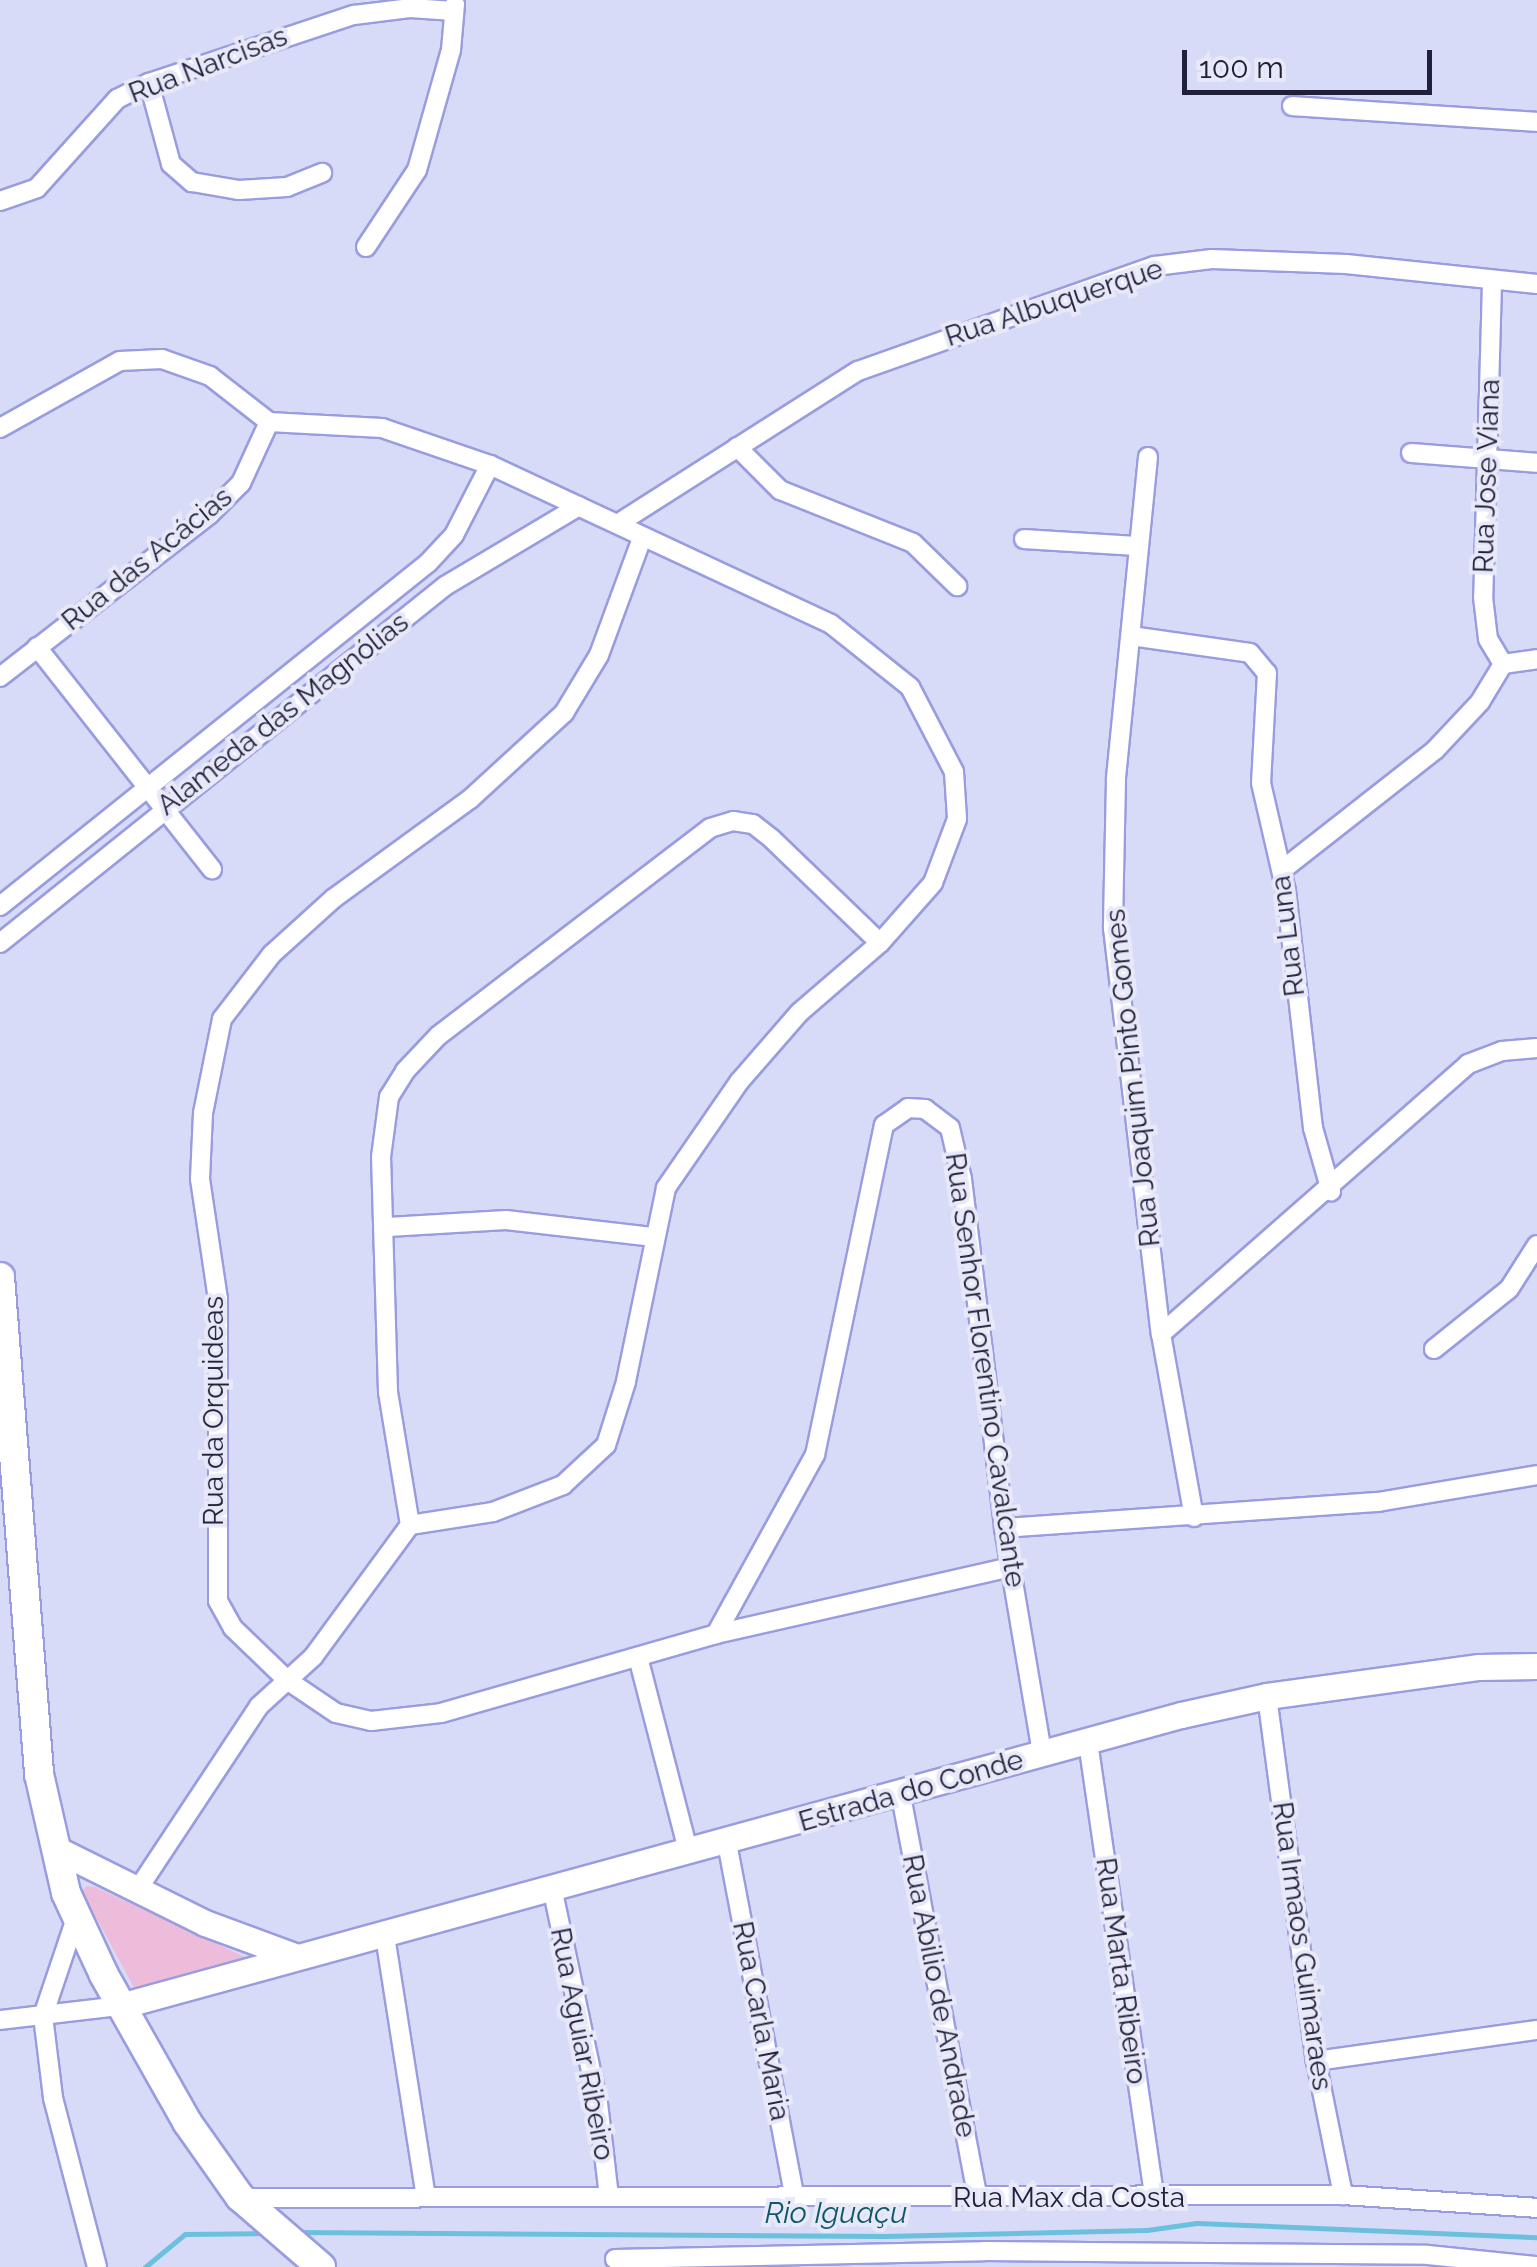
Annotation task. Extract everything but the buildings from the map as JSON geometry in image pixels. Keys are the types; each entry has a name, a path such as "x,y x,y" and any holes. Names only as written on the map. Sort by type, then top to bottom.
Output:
{"main road":[{"path":"0,1277 2,1358 37,1755 56,1849 76,1918 156,2073 259,2216 321,2267"}],"street":[{"name":"Rua Narcisas","path":"0,201 37,188 117,100 149,83 354,15 454,6"},
{"path":"366,247 417,170 452,50 454,6"},
{"path":"149,83 172,164 192,182 255,190 287,187 322,174"},
{"path":"1292,106 1537,122"},
{"name":"Rua Albuquerque","path":"620,523 858,371 1155,266 1212,259 1346,264 1492,283 1537,284"},
{"name":"Rua Jose Viana","path":"1492,283 1484,625 1504,664"},
{"path":"0,428 120,361 162,359 210,376 269,422 382,428 490,465 830,624 910,687 954,772 958,819 934,883 880,943 798,1013 739,1082 666,1188 652,1238 626,1382 606,1445 562,1486 493,1512 410,1525 313,1657 259,1706 138,1890"},
{"name":"Rua das Acácias","path":"0,677 210,514 241,483 269,422"},
{"path":"737,447 780,490 914,543 957,586"},
{"path":"1410,452 1537,463"},
{"name":"Rua Joaquim Pinto Gomes","path":"1148,457 1136,546 1116,780 1113,928 1161,1334 1194,1518"},
{"name":"Alameda das Magnólias","path":"0,906 444,548 490,465"},
{"name":"Alameda das Magnólias","path":"0,943 445,586 579,506"},
{"name":"Rua da Orquideas","path":"642,538 599,655 564,713 470,799 334,898 272,954 222,1019 206,1094 200,1179 218,1299 214,1563 218,1602 233,1628 287,1680 336,1712 385,1720 492,1701 716,1634 1011,1567"},
{"path":"1024,539 1136,546"},
{"name":"Rua Luna","path":"1131,636 1250,653 1267,674 1261,782 1282,870 1312,1128 1331,1191"},
{"path":"37,646 168,805 212,869"},
{"path":"1282,870 1434,750 1480,702 1504,664 1537,659"},
{"path":"285,678 302,698"},
{"path":"410,1525 388,1392 388,1227 382,1127 405,1071 438,1036 710,828 733,821 753,824 880,943"},
{"path":"1161,1334 1331,1191 1468,1064 1502,1050 1537,1048"},
{"name":"Rua Senhor Florentino Cavalcante","path":"716,1634 815,1455 876,1148 884,1125 908,1108 938,1116 956,1145 1004,1528 1042,1752"},
{"path":"388,1227 506,1220 652,1238"},
{"path":"1434,1349 1509,1290 1537,1245"},
{"path":"1004,1528 1194,1518 1378,1502 1537,1475"},
{"path":"638,1656 689,1854"},
{"name":"Estrada do Conde","path":"120,2006 292,1955 385,1936 553,1892 901,1796 1042,1752 1267,1696 1480,1667 1537,1666"},
{"name":"Rua Irmaos Guimaraes","path":"1267,1696 1316,2061 1343,2195"},
{"name":"Rua Marta Ribeiro","path":"1088,1742 1155,2199"},
{"name":"Rua Abilio de Andrade","path":"901,1796 977,2195"},
{"name":"Rua Carla Maria","path":"727,1843 795,2200"},
{"path":"56,1849 138,1890 292,1955"},
{"name":"Rua Aguiar Ribeiro","path":"553,1892 598,2104 609,2196"},
{"path":"76,1918 43,2016 53,2098 97,2267"},
{"path":"385,1936 426,2197"},
{"path":"0,2020 120,2006"},
{"path":"1316,2061 1537,2030"},
{"name":"Rua Max da Costa","path":"259,2216 426,2197 795,2200 977,2195 1155,2199 1343,2195 1537,2208"},
{"name":"Rua Max da Costa","path":"616,2259 1353,2262 1428,2255 1537,2266"}],"shaded area":[{"path":"87,1886 245,1957 237,1970 140,1999 82,1891"}],"waterway":[{"name":"Rio Iguaçu","path":"296,2232 885,2236 1147,2230 1197,2223 1537,2237"},
{"name":"Rio Iguaçu","path":"145,2267 185,2234 265,2233"}]}
